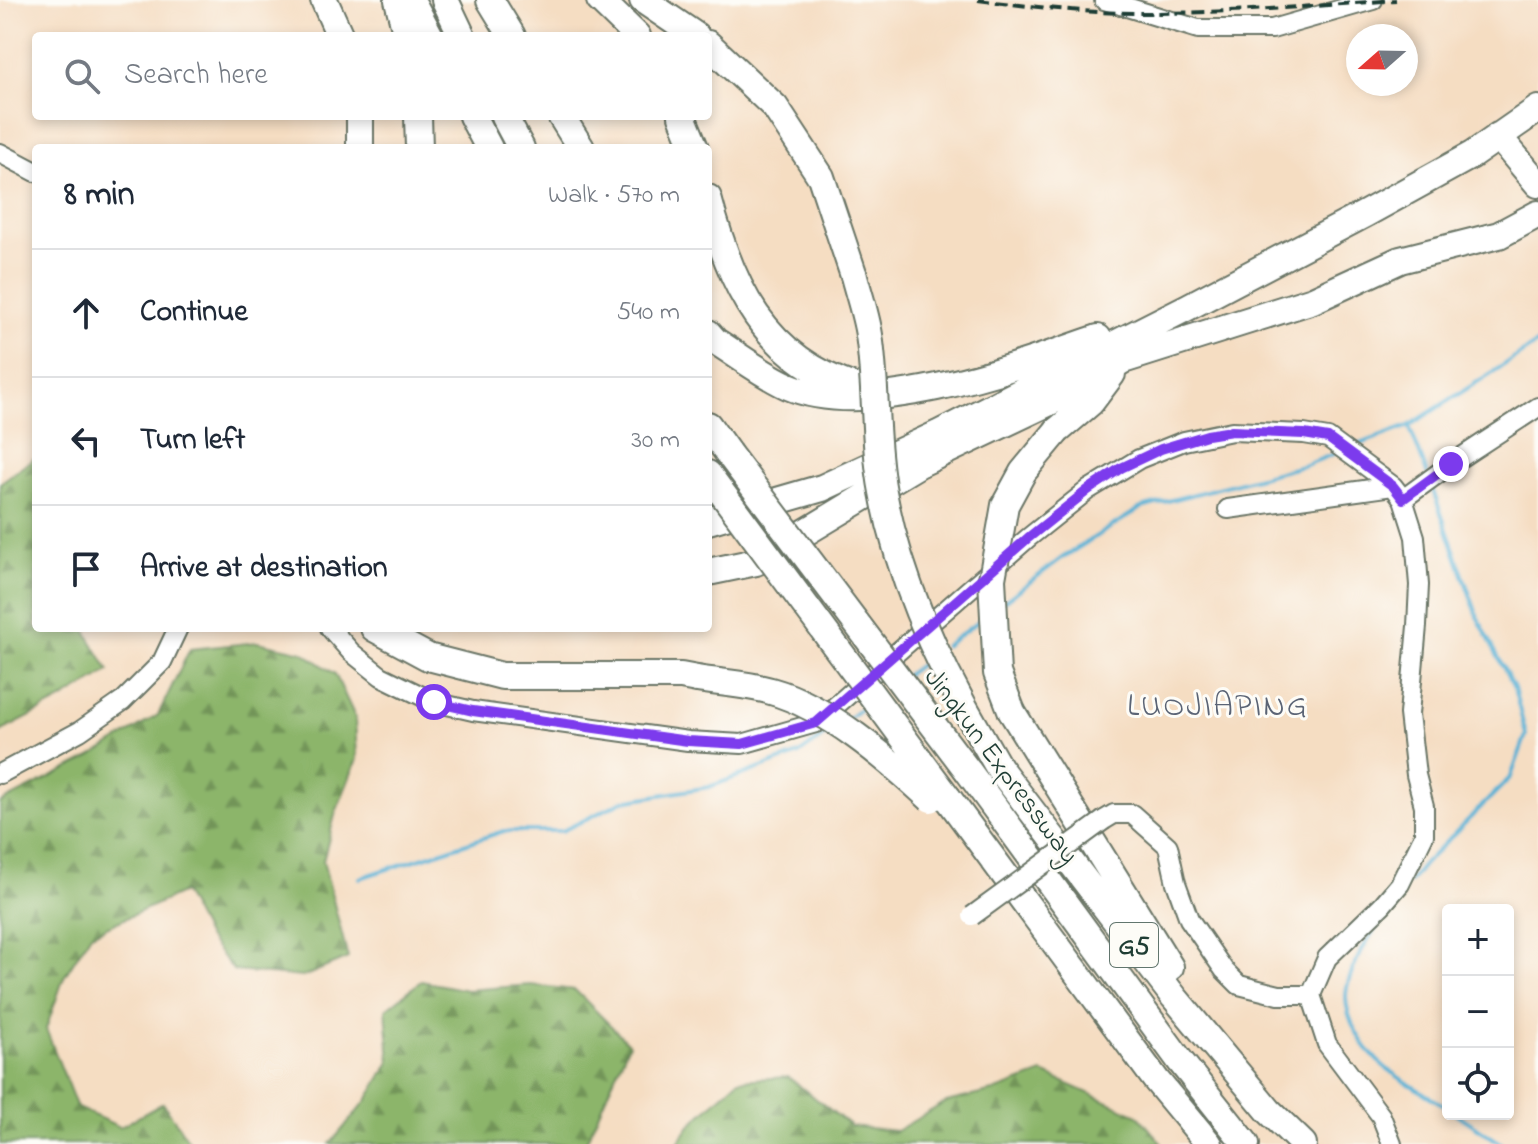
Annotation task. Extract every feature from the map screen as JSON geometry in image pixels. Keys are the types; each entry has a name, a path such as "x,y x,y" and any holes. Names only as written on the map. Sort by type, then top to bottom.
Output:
{"highway":[{"path":"324,0 338,32"},
{"path":"398,0 406,32"},
{"path":"411,0 428,32"},
{"path":"445,0 460,32"},
{"path":"490,0 510,32"},
{"path":"600,0 633,32"},
{"path":"643,0 690,32"},
{"name":"G5","path":"712,48 775,107 821,177 854,276 869,334 883,492 900,563 960,701 999,768 1174,997 1269,1111 1303,1144"},
{"path":"712,520 822,488 938,434 1365,214 1472,155 1538,109"},
{"path":"360,120 360,144"},
{"path":"418,120 419,144"},
{"path":"474,120 487,144"},
{"path":"506,120 519,144"},
{"path":"564,120 578,144"},
{"path":"684,120 693,144"},
{"path":"1498,136 1538,184"},
{"path":"712,210 735,280 765,328 791,354 828,379 880,396"},
{"path":"712,581 756,562 919,464 1073,391 1123,360 1313,300 1400,260 1499,235 1538,214"},
{"path":"712,338 788,386 831,397 880,396 947,384 1031,361 1188,307"},
{"path":"1123,360 1091,402 1057,431 1023,472 1005,505 992,579 997,673 1012,712 1228,1062"},
{"name":"Jingkun Expressway","path":"712,431 968,771 1181,1062 1246,1144"},
{"name":"G5","path":"715,484 940,798 989,853 1156,1080 1209,1144"},
{"path":"712,571 756,562"},
{"path":"381,632 428,657 502,676 681,676 772,691 827,716 940,798"}],"street":[{"path":"1104,0 1198,29 1272,29 1373,0"},
{"path":"0,153 32,170"},
{"path":"1228,509 1398,493 1418,488 1538,407"},
{"path":"334,632 351,652 381,676 434,702 473,711 688,741 742,744 816,723 1028,538 1121,468 1172,445 1232,431 1328,438 1398,493 1415,537 1418,565 1417,626 1409,714 1416,775 1424,806 1424,835 1400,884 1327,958 1311,995 1327,1044 1381,1116 1392,1144"},
{"path":"0,774 80,731 123,701 162,662 176,632"},
{"path":"972,916 1104,820 1120,813 1132,814 1168,846 1176,883 1189,919 1211,954 1239,985 1279,995 1311,995"}],"green space":[{"path":"32,460 32,632 86,632 109,671 0,732 0,483"},
{"path":"258,642 303,652 335,674 355,717 357,759 335,815 323,861 348,958 303,977 234,971 206,936 183,892 91,934 64,977 46,1029 77,1108 120,1127 163,1103 191,1144 0,1144 0,803 91,757 158,715 190,649"},
{"path":"421,981 467,990 530,985 575,990 629,1044 585,1144 330,1144 367,1100 390,1062 386,1009"},
{"path":"1043,1073 1138,1115 1162,1144 677,1144 692,1123 739,1080 788,1077 851,1126 896,1131 946,1102 994,1091"}],"waterway":[{"path":"1352,447 1409,426 1538,343"},
{"path":"1409,426 1427,473"},
{"path":"1002,603 1062,558 1141,508 1306,465 1336,453"},
{"path":"1410,882 1511,777 1526,735 1514,688 1479,620 1431,485"},
{"path":"945,646 983,618"},
{"path":"906,675 928,659"},
{"path":"849,718 867,704"},
{"path":"360,878 504,831 562,831 623,801 709,787 799,754 832,730"},
{"path":"1388,911 1370,938 1347,987 1351,1021 1378,1061 1442,1104"},
{"path":"1466,1120 1502,1144"}],"railway":[{"path":"978,0 1064,10 1129,13 1181,13 1396,0"}],"district":[{"name":"LUOJIAPING","path":"1218,704"}],"route":[{"path":"434,702 473,711 688,741 742,744 816,723 1028,538 1088,490 1121,468 1161,449 1232,431 1328,438 1393,486 1403,499 1451,464"}]}
